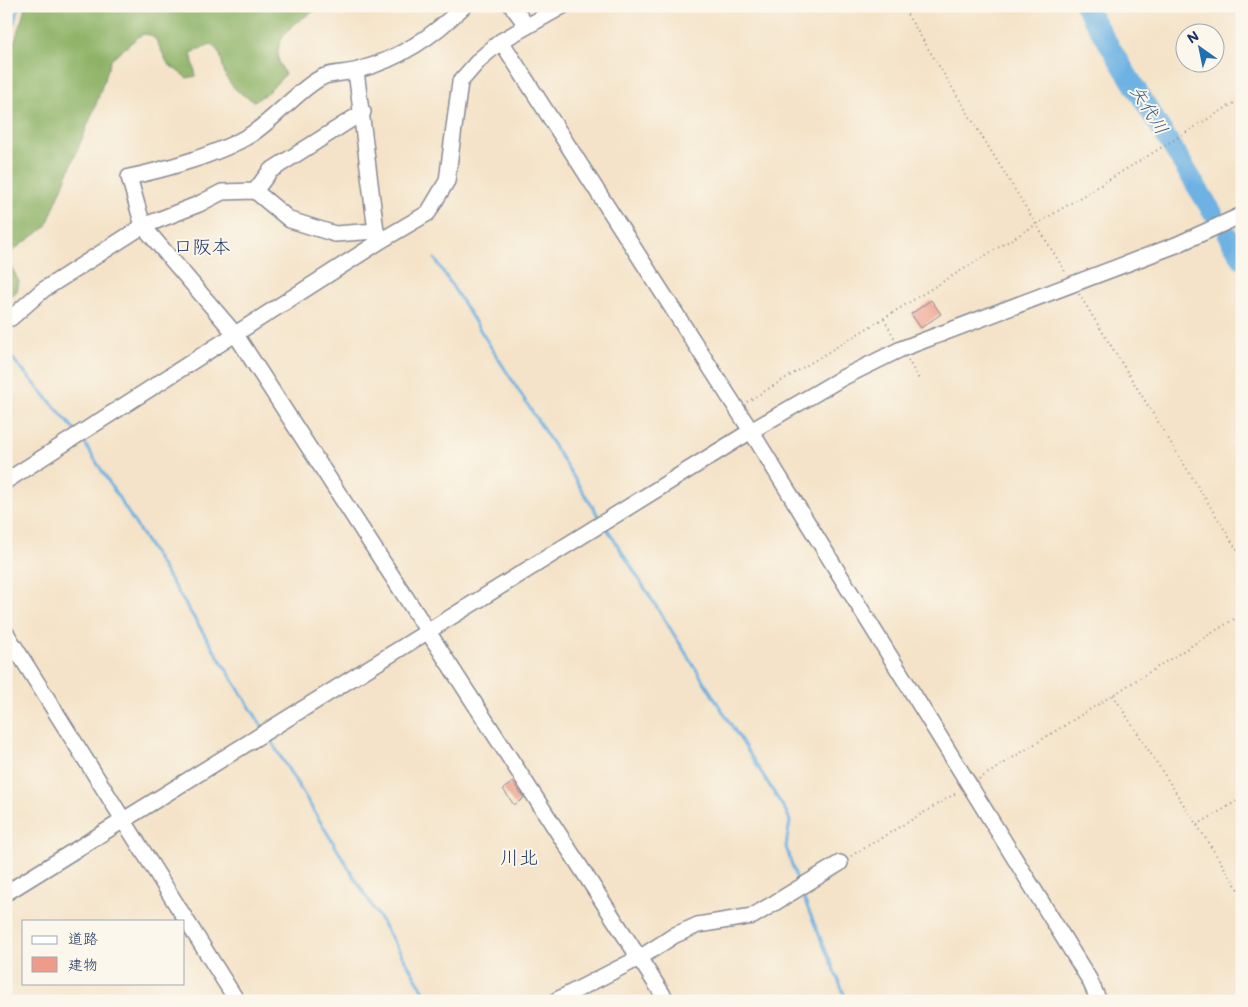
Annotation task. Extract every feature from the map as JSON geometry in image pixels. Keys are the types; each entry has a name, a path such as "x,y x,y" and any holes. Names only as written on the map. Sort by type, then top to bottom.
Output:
{"street":[{"path":"464,6 444,25 421,42 386,62 356,71 324,76 249,136 182,162 129,177 143,226 236,334 427,633 641,957 667,1001"},
{"path":"512,6 527,26"},
{"path":"6,481 236,334 379,236 428,214 447,181 460,82 480,59 501,41 563,6"},
{"path":"501,41 751,431 1089,979 1100,1001"},
{"path":"356,71 379,236"},
{"path":"255,191 270,171 362,112"},
{"path":"6,316 11,318 43,290 143,226 199,204 222,192 255,191 290,220 335,234 379,236"},
{"path":"6,893 751,431 842,378 901,349 1176,245 1242,215"},
{"path":"6,633 237,1001"},
{"path":"555,1001 641,957 675,935 698,926 753,916 840,863"}],"path":[{"path":"902,6 1242,558"},
{"path":"736,408 1242,98"},
{"path":"840,863 1242,614"},
{"path":"1113,695 1242,895"},
{"path":"1197,825 1242,798"}],"green space":[{"path":"26,6 324,6 293,25 287,32 279,47 278,56 285,75 266,94 254,101 230,84 220,56 211,45 191,53 196,76 187,78 168,64 156,40 150,35 144,34 138,37 111,60 95,107 46,227 12,251 10,264 19,282 17,291 6,300 6,68"}],"building":[{"path":"931,300 941,314 921,328 911,314"},
{"path":"513,782 524,798 514,805 503,789"}],"waterway":[{"path":"6,47 19,6"},
{"name":"矢代川","path":"1085,6 1213,213"},
{"path":"1228,236 1242,259"},
{"path":"435,259 601,520"},
{"path":"6,351 75,430"},
{"path":"82,439 263,728"},
{"path":"606,527 787,813 790,821 786,847 798,883"},
{"path":"268,736 430,1001"},
{"path":"801,892 847,1001"}],"district":[{"name":"口阪本","path":"202,246"},
{"name":"川北","path":"519,857"}]}
